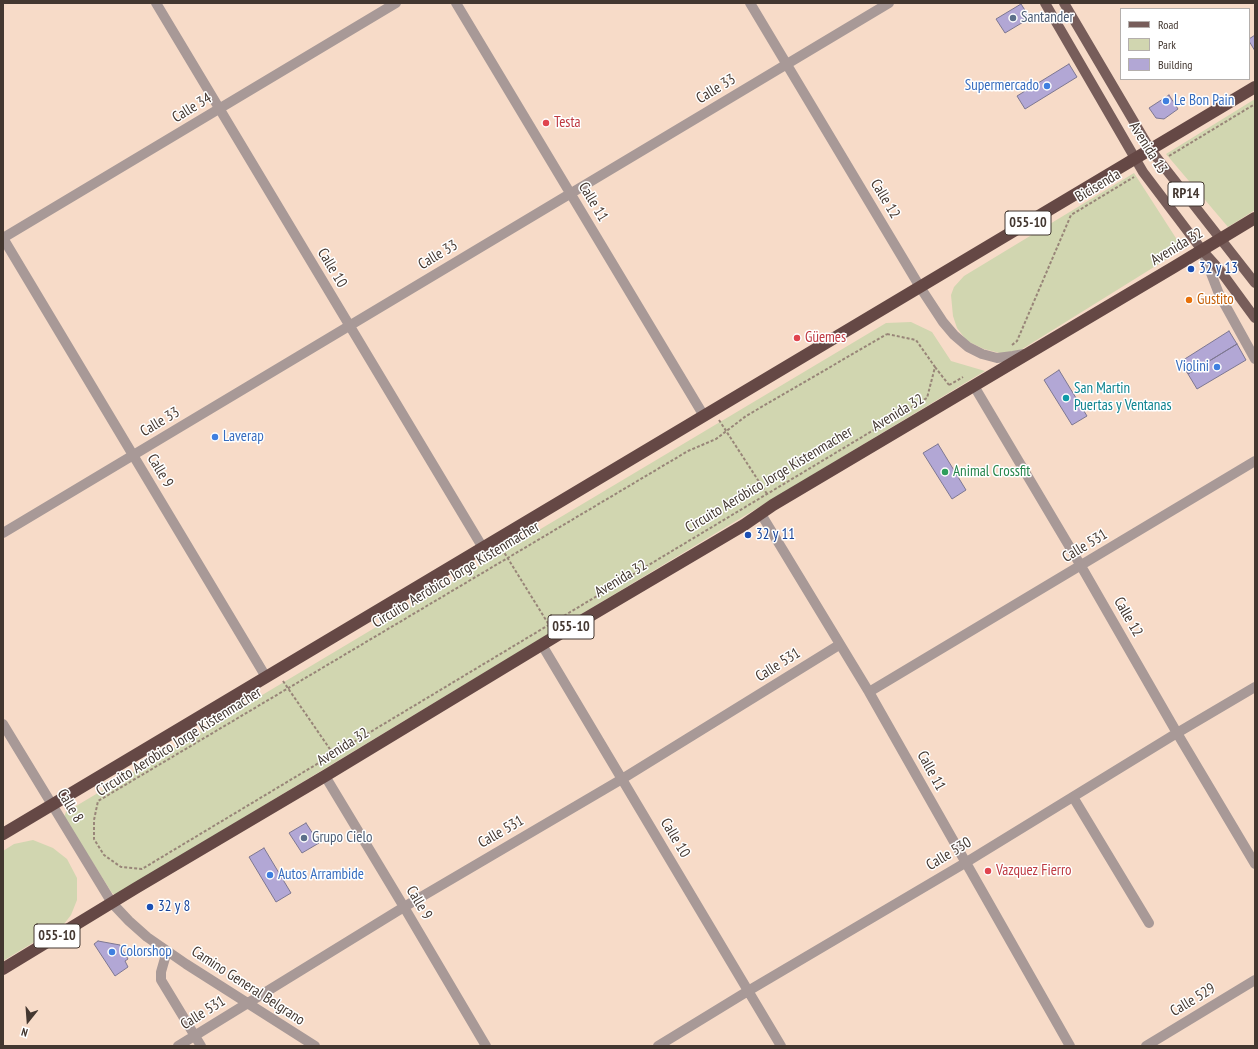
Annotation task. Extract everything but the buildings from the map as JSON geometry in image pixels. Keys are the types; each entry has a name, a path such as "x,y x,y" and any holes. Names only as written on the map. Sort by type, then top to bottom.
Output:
{"highway":[{"name":"055-10","path":"3,834 1255,87"},
{"name":"Avenida 32","path":"3,968 761,514 773,505 1255,218"}],"main road":[{"name":"Avenida 13","path":"1045,3 1143,172 1202,250 1219,269 1255,318"},
{"name":"Avenida 13","path":"1064,3 1150,149 1255,283"}],"street":[{"name":"Calle 10","path":"156,3 483,548"},
{"name":"Calle 34","path":"3,238 396,3"},
{"name":"Calle 11","path":"456,3 571,194 709,413"},
{"name":"Calle 12","path":"750,3 943,322 954,335 968,347 982,354 997,358 1032,352"},
{"name":"Calle 33","path":"3,533 889,3"},
{"name":"Calle 9","path":"3,238 133,456 271,674"},
{"path":"1202,250 1219,294 1255,359"},
{"name":"Calle 12","path":"974,386 1082,566 1177,733 1255,864"},
{"name":"Calle 531","path":"869,692 1082,566 1255,461"},
{"name":"Calle 11","path":"761,514 839,645 869,692 1070,1046"},
{"name":"Calle 10","path":"542,644 781,1046"},
{"name":"Calle 531","path":"178,1046 404,907 622,779 839,645"},
{"name":"Calle 530","path":"658,1046 965,863 1073,796 1255,687"},
{"name":"Calle 8","path":"3,724 112,903"},
{"name":"Calle 9","path":"325,776 486,1046"},
{"path":"1073,796 1149,923"},
{"name":"Camino General Belgrano","path":"112,903 147,937 315,1046"},
{"path":"168,951 161,972 161,980 201,1046"},
{"name":"Calle 529","path":"1146,1046 1255,980"}],"path":[{"path":"1159,161 1255,104"},
{"name":"Bicisenda","path":"997,358 1017,341 1070,215 1143,172"},
{"name":"Circuito Aeróbico Jorge Kistenmacher","path":"935,367 927,398 142,869 121,867 104,855 94,839 94,820 98,801 688,451 716,439 746,416 887,334 916,340 957,396"},
{"path":"709,413 726,432 773,505"},
{"path":"497,540 556,636"},
{"path":"271,674 288,689 334,754"}],"green space":[{"path":"1255,99 1255,210 1228,227 1166,154"},
{"path":"1134,173 1183,249 1011,356 984,349 967,341 957,328 953,316 951,295 954,287 964,276"},
{"path":"911,322 932,332 951,361 985,371 115,895 112,893 64,817 66,812 886,323"},
{"path":"33,840 53,848 67,859 77,878 77,900 71,915 64,924 3,961 3,851 14,844"}],"place":[{"name":"Santander","path":"1013,18"},
{"name":"Supermercado","path":"1047,86"},
{"name":"Le Bon Pain","path":"1166,101"},
{"name":"Testa","path":"546,123"},
{"name":"32 y 13","path":"1191,269"},
{"name":"Gustito","path":"1189,300"},
{"name":"Güemes","path":"797,338"},
{"name":"Violini","path":"1217,367"},
{"name":"San Martin Puertas y Ventanas","path":"1066,398"},
{"name":"Laverap","path":"215,437"},
{"name":"Animal Crossfit","path":"945,472"},
{"name":"32 y 11","path":"748,535"},
{"name":"Grupo Cielo","path":"304,838"},
{"name":"Vazquez Fierro","path":"988,871"},
{"name":"Autos Arrambide","path":"270,875"},
{"name":"32 y 8","path":"150,907"},
{"name":"Colorshop","path":"112,952"}]}
